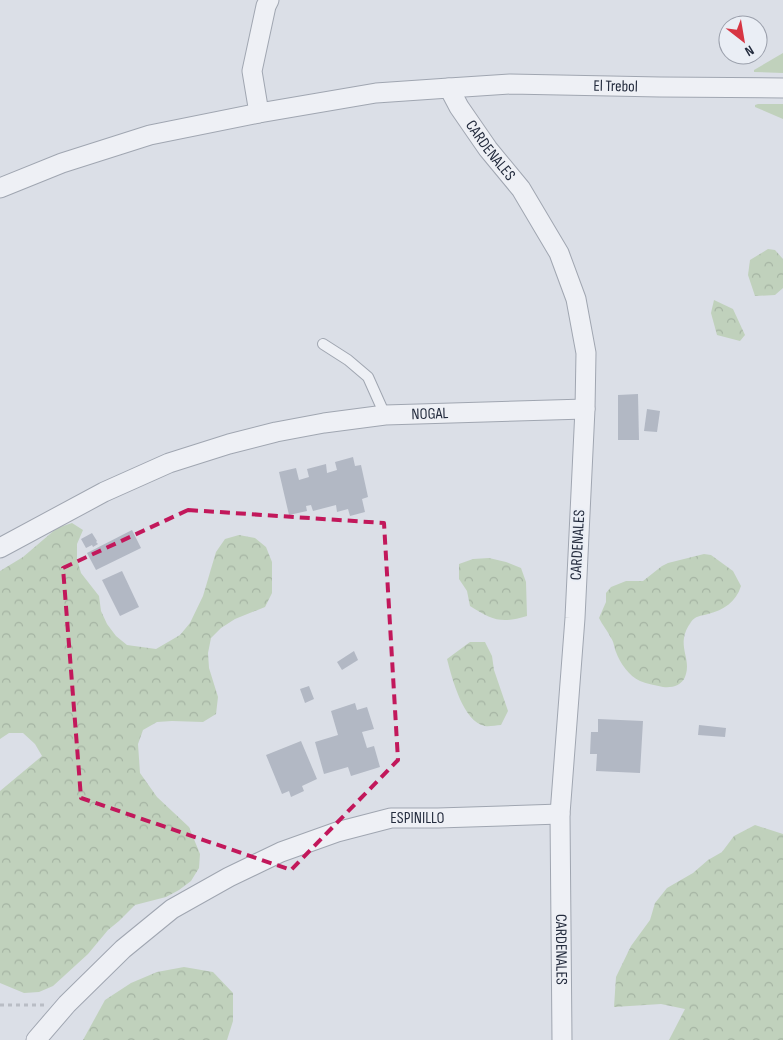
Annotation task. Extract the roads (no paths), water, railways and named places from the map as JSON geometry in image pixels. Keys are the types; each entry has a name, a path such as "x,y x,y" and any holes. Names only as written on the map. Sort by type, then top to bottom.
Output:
{"street":[{"path":"259,113 252,71 266,6 269,0"},
{"name":"El Trebol","path":"0,188 62,163 150,135 259,113 376,93 510,84 660,88 783,88"},
{"name":"CARDENALES","path":"449,88 459,107 488,150 521,189 559,254 576,299 586,353 575,618 560,814 562,1040"},
{"name":"NOGAL","path":"0,548 104,492 169,463 229,444 276,432 385,415 585,409"},
{"name":"ESPINILLO","path":"36,1040 67,1004 124,949 172,909 281,852 338,832 391,818 560,814"}],"lane":[{"path":"323,344 348,360 368,377 385,415"}]}
